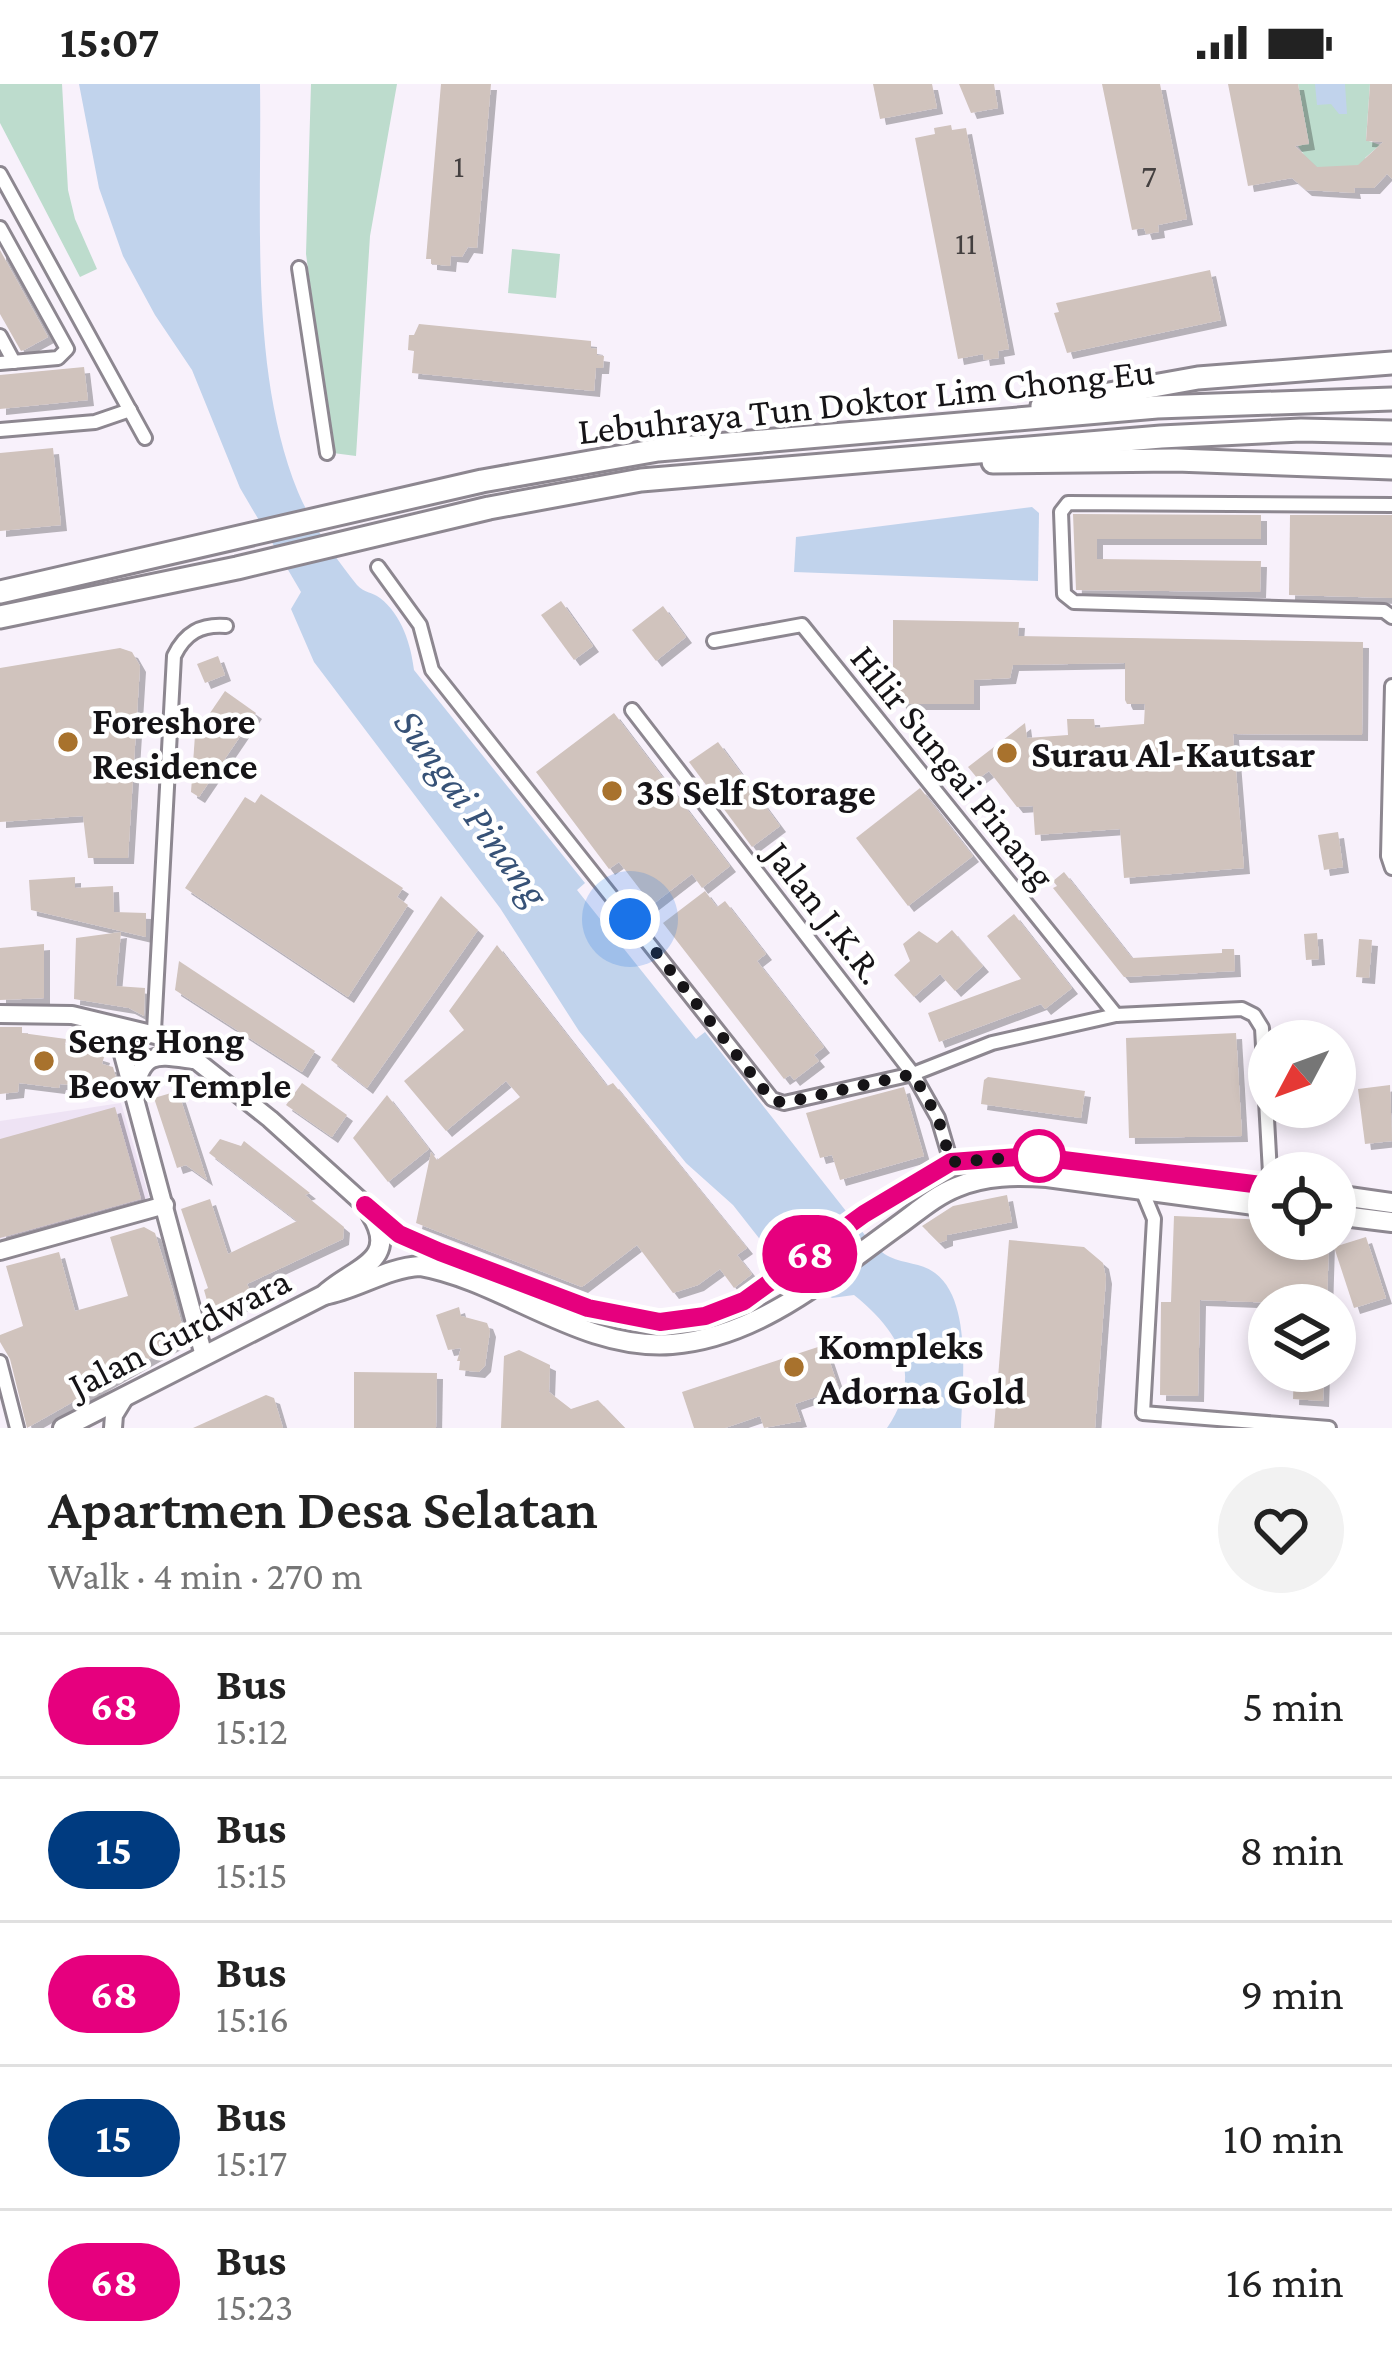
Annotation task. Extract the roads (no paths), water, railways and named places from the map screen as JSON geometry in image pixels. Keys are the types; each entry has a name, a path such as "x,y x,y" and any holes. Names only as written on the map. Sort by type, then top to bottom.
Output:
{"highway":[{"path":"941,427 1164,382 1392,362"},
{"name":"Lebuhraya Tun Doktor Lim Chong Eu","path":"0,592 482,481 658,450 1157,407 1392,399"},
{"name":"Lebuhraya Tun Doktor Lim Chong Eu","path":"0,617 237,568 489,508 641,480 1161,437 1301,430 1392,432"},
{"path":"945,455 1008,464 1176,460 1392,468"}],"main road":[{"path":"365,1205 409,1239 558,1298 660,1322 705,1316 744,1301 864,1214 951,1162 1032,1156 1248,1183"},
{"name":"Jalan Gurdwara","path":"63,1428 324,1295 392,1270 436,1269 548,1316 649,1343 671,1344 724,1332 788,1305 940,1195 980,1179 1029,1176 1142,1190"},
{"path":"1142,1190 1248,1204"},
{"path":"1356,1198 1392,1202"},
{"name":"Jalan Gurdwara","path":"324,1295 378,1256 380,1229 365,1205"},
{"path":"1356,1218 1392,1222"}],"street":[{"path":"0,174 145,438"},
{"path":"0,228 67,349 58,358 7,363 0,336"},
{"path":"299,268 327,453"},
{"path":"0,430 95,422 130,410"},
{"path":"1392,505 1068,503 1061,512 1064,594 1074,602 1384,611 1392,617"},
{"path":"378,567 420,625 432,670 772,1100 784,1103 913,1074 992,1043 1116,1015 1241,1009 1255,1015 1262,1028 1269,1152"},
{"name":"Hilir Sungai Pinang","path":"714,641 802,625 1116,1015"},
{"path":"154,1031 174,656 194,631 226,626"},
{"path":"1392,686 1388,856 1392,868"},
{"name":"Jalan J.K.R.","path":"632,710 913,1074 938,1118 951,1162"},
{"path":"0,1014 56,1014 154,1031 169,1038 270,1118 365,1205"},
{"path":"56,1014 111,1035 121,1047 204,1356"},
{"path":"133,1098 139,1072 148,1060 164,1055 195,1061"},
{"path":"1142,1190 1154,1219 1143,1414 1329,1428"},
{"path":"1154,1219 1178,1195"},
{"path":"0,1250 165,1205"},
{"path":"0,1362 17,1428"},
{"path":"90,1414 111,1428 125,1397"}],"water":[{"name":"Sungai Pinang","path":"79,84 260,84 265,344 282,445 303,504 357,585 394,613 408,641 414,670 585,883 577,890 696,1039 705,1032 868,1239 887,1256 930,1270 947,1286 963,1345 961,1428 887,1428 904,1390 905,1372 902,1355 884,1324 854,1295 832,1298 773,1256 733,1205 686,1163 579,1031 500,908 314,662 291,609 301,592 240,488 192,370 123,256 99,188"},
{"path":"1315,84 1345,84 1347,114 1339,114 1331,104 1317,105"},
{"path":"1032,507 1039,513 1038,581 794,572 796,537"}],"place":[{"name":"Foreshore Residence","path":"68,742"},
{"name":"Surau Al-Kautsar","path":"1007,753"},
{"name":"3S Self Storage","path":"612,791"},
{"name":"Seng Hong Beow Temple","path":"44,1061"},
{"name":"Kompleks Adorna Gold","path":"794,1367"}]}
